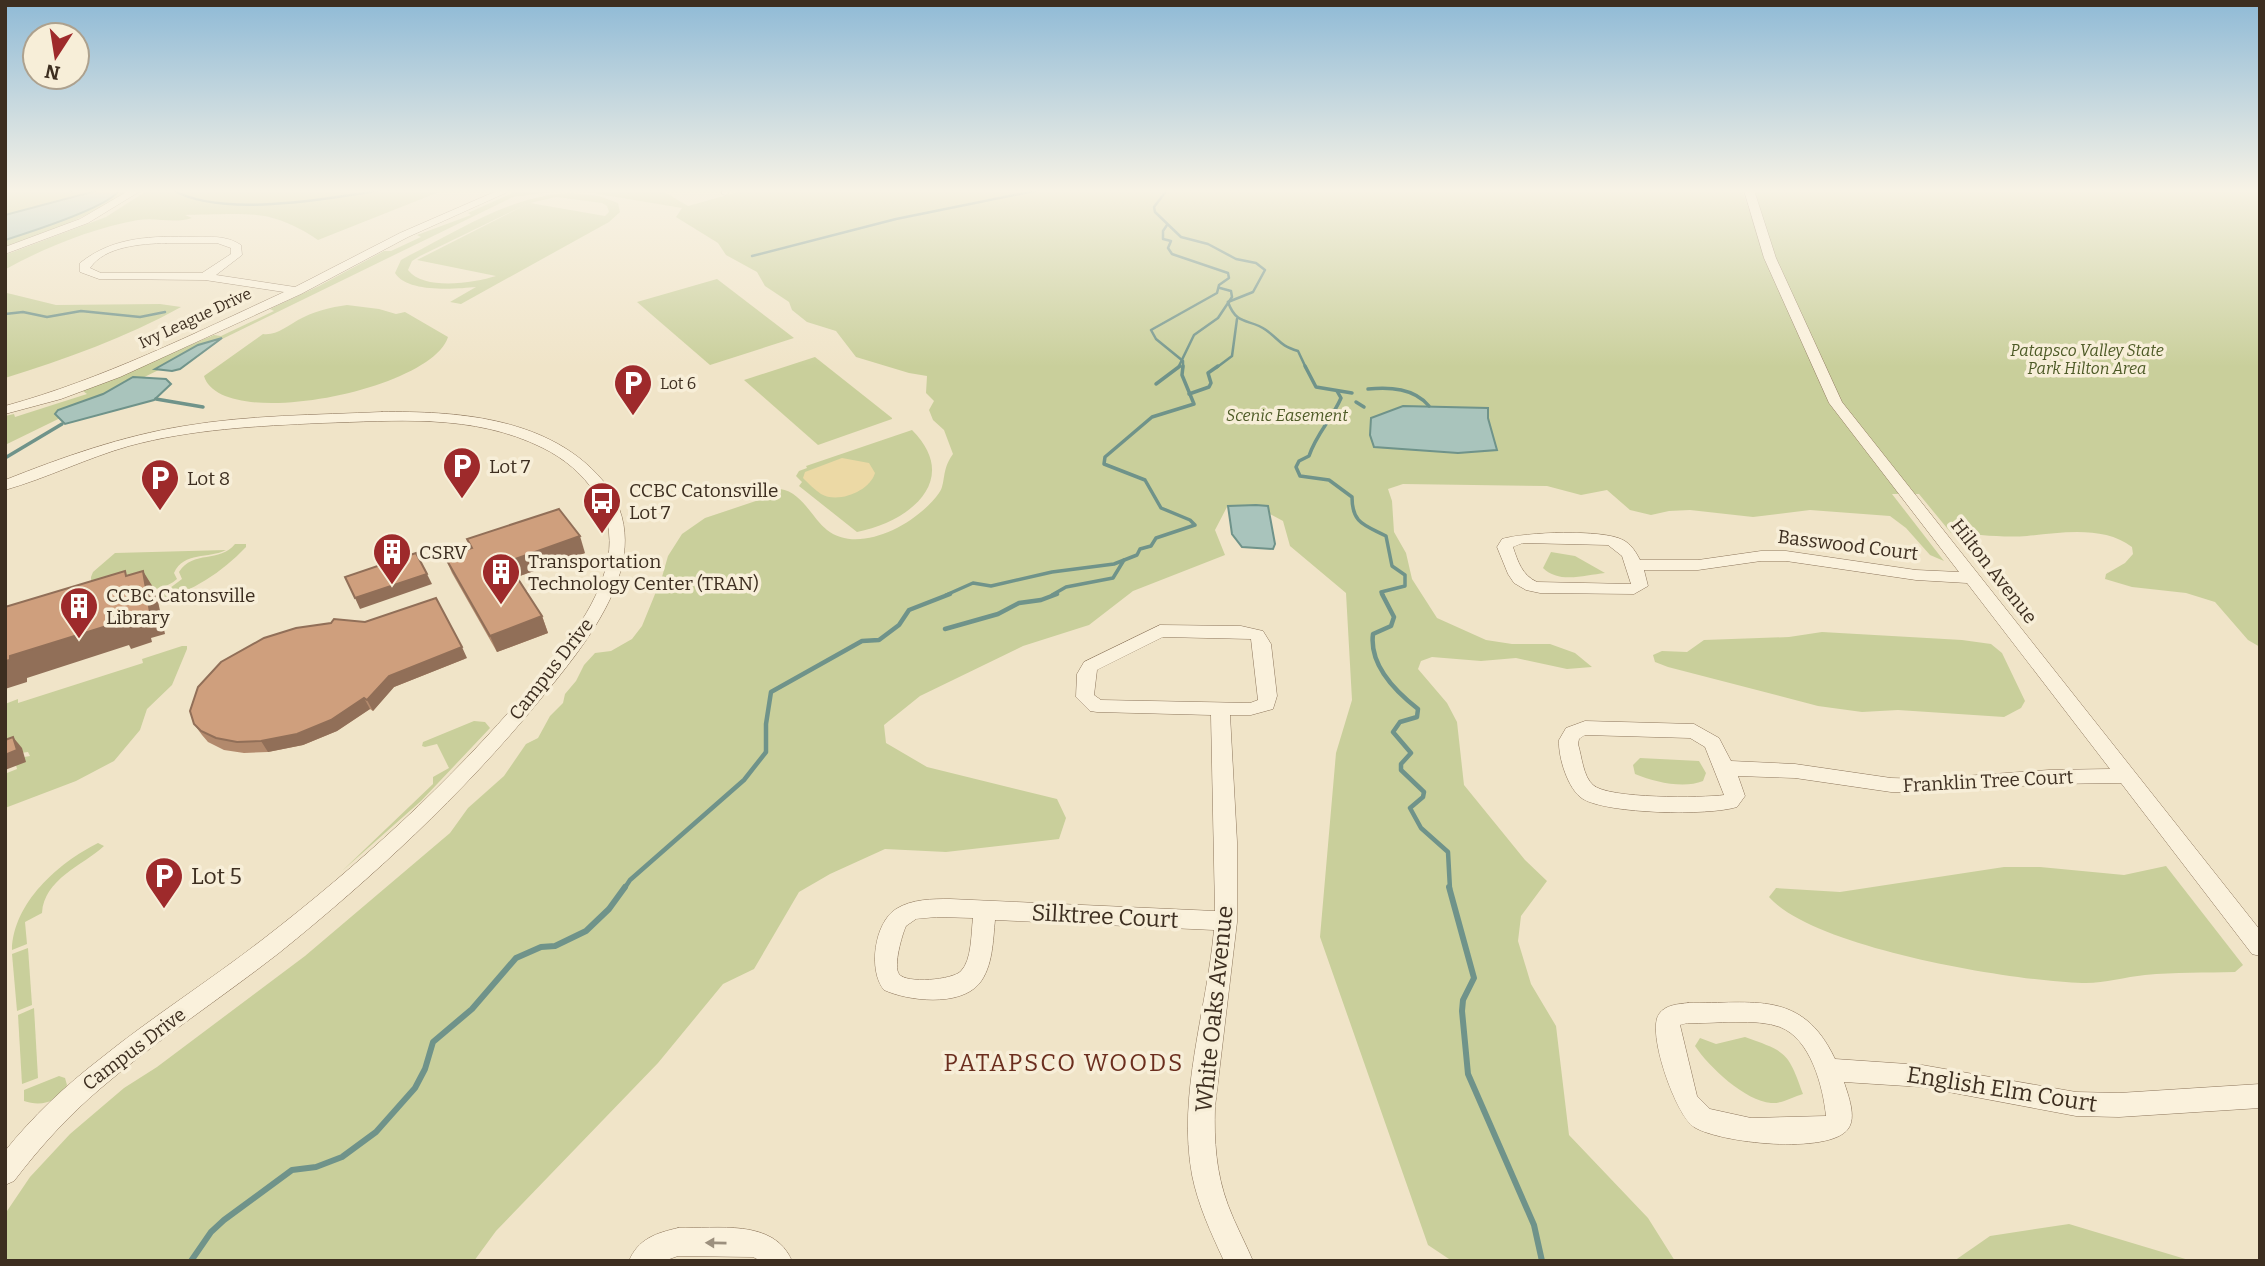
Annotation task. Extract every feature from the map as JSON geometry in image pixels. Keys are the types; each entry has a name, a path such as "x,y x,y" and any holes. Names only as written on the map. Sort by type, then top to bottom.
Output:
{"street":[{"path":"114,249 101,253 84,265 83,270 106,276 205,277 252,282 297,291"},
{"path":"205,277 236,255 237,249"},
{"name":"Ivy League Drive","path":"5,410 56,396 115,374 297,291 376,249"},
{"name":"Hilton Avenue","path":"1767,249 1822,370 1829,392 2260,947"},
{"name":"Campus Drive","path":"5,486 91,453 200,427 362,417 443,418 522,433 571,458 589,473 611,502 619,537 608,587 582,634 530,700 442,797 379,856 290,931 90,1081 55,1113 5,1172"},
{"path":"1522,538 1610,540 1621,544 1629,552 1634,565 1640,580 1640,586 1634,589 1529,586 1515,576 1505,547 1508,542 1522,538"},
{"name":"Basswood Court","path":"1634,565 1680,566 1761,556 1786,556 1916,575 1973,578"},
{"path":"1160,631 1241,632 1257,635 1262,644 1268,700 1259,708 1220,709 1097,706 1085,697 1087,669 1160,631"},
{"name":"White Oaks Avenue","path":"1220,709 1226,921 1203,1103 1202,1146 1209,1189 1239,1261"},
{"path":"1584,729 1694,731 1712,743 1725,768 1733,788 1734,796 1730,802 1612,801 1588,793 1582,785 1568,744 1569,737 1574,731 1584,729"},
{"name":"Franklin Tree Court","path":"1725,768 1795,771 1891,785 1922,786 2049,777 2126,776"},
{"name":"Silktree Court","path":"985,911 976,967 970,978 961,985 946,989 906,988 894,985 887,978 886,968 893,928 907,913 918,909 985,911 1226,921"},
{"path":"1688,1013 1786,1018 1797,1025 1810,1041 1828,1070 1839,1121 1831,1127 1820,1130 1755,1129 1710,1125 1689,1107 1667,1033 1668,1020 1675,1015 1688,1013"},
{"name":"English Elm Court","path":"1828,1070 1922,1076 2076,1104 2119,1105 2260,1096"},
{"path":"643,1261 659,1246 678,1242 753,1243 770,1250 778,1261"}],"green space":[{"path":"21,249 46,249 6,269 5,275 5,255"},
{"path":"406,249 5,445 5,416 14,414 15,417 87,394 83,391 214,335 221,336 274,311 270,309 384,251"},
{"path":"421,249 434,249 412,261 408,270 425,281 450,284 496,276 417,260 438,249 560,249 461,304 450,302 476,287 444,289 410,284 395,273 401,260"},
{"path":"722,249 2260,249 2260,647 2248,640 2215,602 2186,593 2132,587 2105,579 2106,574 2125,563 2133,554 2132,547 2121,540 2081,532 2018,536 1951,533 1919,494 1892,494 1944,561 1930,555 1906,528 1890,516 1810,510 1753,517 1690,510 1651,515 1630,510 1607,490 1581,495 1547,486 1403,484 1388,489 1392,501 1394,532 1406,553 1412,579 1437,618 1486,640 1512,644 1550,644 1575,653 1592,667 1567,669 1516,658 1481,661 1432,657 1421,661 1418,669 1447,703 1457,722 1464,785 1525,860 1547,881 1521,916 1518,941 1531,984 1556,1026 1569,1135 1648,1218 1675,1261 1452,1261 1428,1245 1320,937 1336,753 1352,700 1346,593 1290,546 1283,521 1268,513 1228,505 1215,530 1225,555 1133,591 1089,625 1023,646 920,696 884,725 886,743 927,767 1057,799 1066,818 1059,839 946,852 885,849 830,874 799,892 754,969 723,984 658,1063 496,1231 474,1261 5,1261 5,1214 30,1177 70,1134 124,1088 157,1067 305,956 450,833 468,808 504,776 526,744 538,738 550,716 563,703 565,694 584,665 595,653 611,651 632,639 642,626 668,556 682,534 705,518 771,496 780,489 794,495 821,525 840,537 872,537 888,532 918,515 939,493 953,454 944,430 933,420 929,410 934,401 926,393 927,376 856,357 836,331 807,322 792,310 789,302 765,286 757,272 726,255"},
{"path":"717,279 794,338 710,365 637,302"},
{"path":"5,290 7,293 56,305 160,304 181,307 95,347 5,378"},
{"path":"347,305 396,314 405,312 448,337 434,356 406,373 368,388 326,398 284,403 247,401 219,393 204,376 263,334 277,332 315,312"},
{"path":"815,357 892,419 818,445 744,380"},
{"path":"912,430 926,448 932,466 930,482 923,496 895,519 857,532 799,486 802,482 796,476 799,471 807,468 806,466"},
{"path":"235,544 246,544 246,547 227,565 195,586 158,601 156,592 170,588 182,579 179,572 185,565 199,558 222,553"},
{"path":"226,550 184,561 174,573 177,579 159,588 124,591 91,588 93,572 115,553"},
{"path":"1551,552 1575,556 1605,573 1564,577 1549,573 1543,568"},
{"path":"1822,632 1991,644 2002,653 2025,701 2021,708 2004,717 1898,710 1862,712 1818,706 1668,667 1655,662 1653,655 1662,651 1687,652 1704,640 1789,637"},
{"path":"187,646 187,649 172,685 147,709 140,730 114,761 76,781 5,808 5,770 7,773 17,769 16,765 24,757 30,756 28,752 5,755 5,704 18,699 18,703 143,663 142,659"},
{"path":"474,721 485,722 490,728 421,801 342,871 433,784 433,777 449,768 437,744 425,747 422,746 423,742"},
{"path":"1640,758 1699,761 1706,773 1703,781 1695,783 1678,784 1651,780 1635,774 1633,765"},
{"path":"98,843 104,846 66,874 49,891 42,913 25,922 27,944 12,950 20,916 40,886 53,873"},
{"path":"2166,866 2243,965 2235,972 2156,974 2090,983 2010,976 1869,946 1827,932 1792,915 1769,897 1776,888 1840,892 2004,867 2040,867 2124,875"},
{"path":"28,948 32,1005 17,1011 12,954"},
{"path":"34,1008 38,1078 22,1084 18,1015"},
{"path":"1745,1037 1770,1046 1784,1055 1794,1069 1803,1094 1775,1103 1761,1101 1739,1090 1718,1073 1695,1046 1700,1038 1716,1044"},
{"path":"59,1076 65,1078 67,1085 59,1096 43,1103 24,1101 24,1090"},
{"path":"2069,1224 2192,1261 1954,1261 1990,1236"}],"sand":[{"path":"842,458 869,463 875,473 867,485 852,494 828,497 803,478 805,472"}],"water":[{"path":"222,338 180,369 155,369 198,345"},
{"path":"133,377 166,379 171,384 154,400 65,424 55,414 58,410 103,394"},
{"path":"1403,406 1488,408 1497,450 1458,453 1374,447 1370,435 1371,418"},
{"path":"1228,506 1268,506 1275,544 1273,549 1242,547 1232,534"}],"building":[{"name":"Transportation Technology Center (TRAN)","path":"559,509 580,536 507,562 542,616 490,636 445,557 472,548 467,539"},
{"path":"416,553 427,574 355,598 345,577"},
{"path":"125,571 126,576 143,571 150,612 137,616 138,620 116,626 116,623 10,656 10,660 5,661 5,607"},
{"path":"436,598 462,647 389,676 367,700 364,698 331,720 297,734 261,741 237,742 216,738 201,731 194,724 190,711 198,687 221,662 264,638 296,628 331,623 334,619 365,622"},
{"path":"13,737 17,750 5,755 5,740"}],"waterway":[{"path":"752,256 779,249"},
{"path":"1169,249 1172,254 1228,273 1229,278 1219,285 1217,293 1151,330 1156,339 1182,360"},
{"path":"1217,249 1236,259 1256,263 1265,270 1253,292 1229,302"},
{"path":"1220,288 1231,291 1232,297 1229,302"},
{"path":"1182,360 1194,335 1218,318 1228,303"},
{"path":"1228,303 1240,319 1260,326 1283,345 1298,351 1306,367"},
{"path":"5,314 23,312 47,317 81,311 140,317 165,312"},
{"path":"1216,368 1232,356 1237,319"},
{"path":"1178,367 1182,360"},
{"path":"1182,360 1183,366"},
{"path":"1183,366 1182,375 1190,394"},
{"path":"1190,394 1209,387 1211,383 1208,373 1218,366"},
{"path":"1156,384 1178,367"},
{"path":"1306,367 1316,387 1352,393"},
{"path":"1368,389 1385,388 1409,392 1429,406"},
{"path":"1337,391 1341,398 1337,406 1309,456 1299,461 1296,467 1300,476 1329,480 1352,497 1357,518 1386,536 1392,566 1405,575 1405,586 1381,592 1383,595"},
{"path":"1124,560 1137,555 1140,549 1151,546 1156,538 1195,525 1190,520 1161,508 1145,480 1104,464 1105,457 1152,417 1194,404 1190,394"},
{"path":"156,399 203,407"},
{"path":"1356,402 1364,407"},
{"path":"5,458 62,424"},
{"path":"946,595 973,583 991,586 1124,560"},
{"path":"1052,595 1066,587 1113,578 1124,560"},
{"path":"624,889 630,880 744,780 766,752 766,724 771,692 862,641 879,640 899,625 909,610 950,594"},
{"path":"945,629 998,614 1019,603 1041,600 1057,594"},
{"path":"1382,594 1394,617 1391,626 1373,634 1375,656 1393,686 1418,709 1417,717 1400,722 1393,732 1411,753 1401,764 1401,770 1424,792 1423,797 1410,808 1421,828 1448,852 1450,889"},
{"path":"191,1261 211,1232 224,1220 292,1170 316,1167 342,1157 376,1132 415,1088 425,1069 433,1042 472,1009 516,958 541,947 555,946 586,931 609,909 625,887"},
{"path":"1449,887 1474,978 1463,1000 1462,1011 1468,1074 1534,1225 1542,1261"}],"place":[{"name":"Lot 6","path":"633,417"},
{"name":"Lot 7","path":"462,500"},
{"name":"Lot 8","path":"160,512"},
{"name":"CCBC Catonsville Lot 7","path":"602,535"},
{"name":"CSRV","path":"392,586"},
{"name":"Transportation Technology Center (TRAN)","path":"501,606"},
{"name":"CCBC Catonsville Library","path":"79,640"},
{"name":"Lot 5","path":"164,910"}],"district":[{"name":"PATAPSCO WOODS","path":"1064,1063"}],"park label":[{"name":"Patapsco Valley State Park Hilton Area","path":"2087,359"},
{"name":"Scenic Easement","path":"1287,415"}]}
